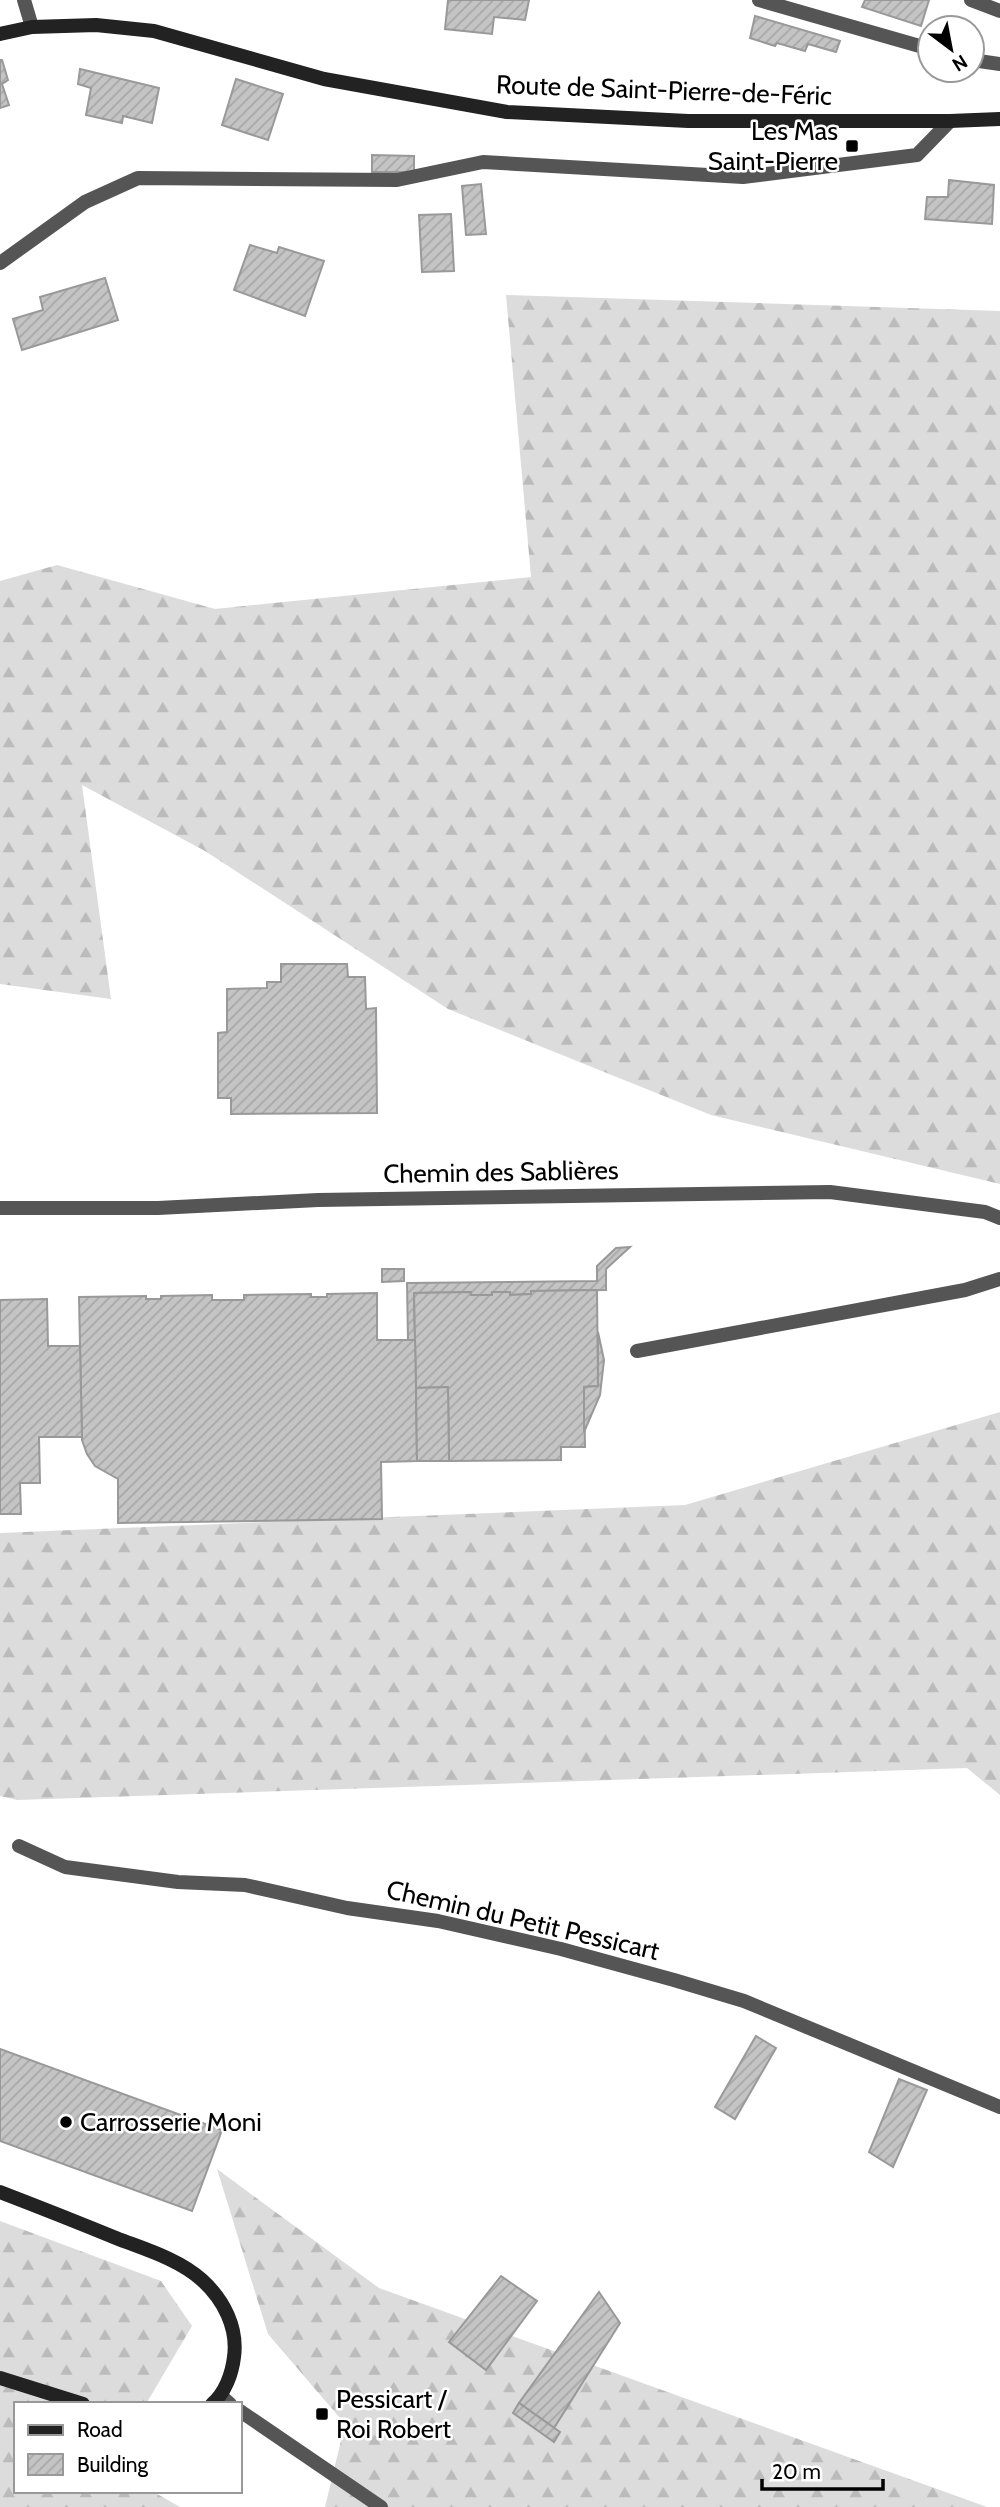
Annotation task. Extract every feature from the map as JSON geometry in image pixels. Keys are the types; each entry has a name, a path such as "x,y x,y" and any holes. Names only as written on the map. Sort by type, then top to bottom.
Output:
{"street":[{"path":"24,0 32,27"},
{"path":"759,0 916,45"},
{"path":"971,0 1000,11"},
{"name":"Route de Saint-Pierre-de-Féric","path":"0,34 32,27 96,25 154,31 324,79 507,112 688,121 1000,119"},
{"path":"0,263 85,202 138,178 397,180 483,162 743,177 917,155 950,121"},
{"name":"Chemin des Sablières","path":"0,1208 158,1208 318,1199 830,1192 985,1212 1000,1218"},
{"path":"637,1351 965,1290 1000,1279"},
{"name":"Chemin du Petit Pessicart","path":"19,1846 65,1867 178,1882 246,1885 347,1908 438,1921 574,1953 744,2001 1000,2107"},
{"path":"0,2192 150,2251 202,2280 219,2299 231,2321 236,2343 233,2368 221,2401"},
{"path":"0,2378 77,2402"},
{"path":"242,2412 382,2507"}],"green space":[{"path":"506,295 1000,311 1000,1184 711,1115 448,1009 205,851 82,785 111,999 0,984 0,581 57,565 215,609 531,577"},
{"path":"1000,1412 1000,1795 967,1768 17,1800 0,1796 0,1533 685,1505"},
{"path":"217,2169 379,2288 987,2507 325,2507 345,2424 268,2334"},
{"path":"0,2221 161,2281 192,2326 147,2402 14,2402 14,2493 156,2493 180,2507 0,2507"}],"building":[{"path":"448,0 529,0 525,20 494,17 492,34 445,29"},
{"path":"865,0 929,0 925,14 916,14 916,24 862,7"},
{"path":"755,16 840,41 836,52 808,44 805,51 750,38"},
{"path":"0,60 8,80 2,84 9,105 0,108"},
{"path":"80,69 159,88 152,123 123,116 122,123 86,115 91,88 78,84"},
{"path":"236,79 283,94 268,140 222,125"},
{"path":"372,155 414,156 414,172 372,172"},
{"path":"949,180 994,185 992,224 925,219 927,197 948,197"},
{"path":"481,184 486,234 466,235 462,186"},
{"path":"451,214 454,271 422,272 419,215"},
{"path":"250,245 277,253 279,247 324,261 305,316 234,290"},
{"path":"105,278 118,320 22,350 13,319 43,310 40,297"},
{"path":"281,964 347,964 348,977 365,977 366,1009 376,1008 377,1113 231,1114 231,1098 218,1098 218,1033 227,1032 227,989 267,988 267,982 281,982"},
{"path":"630,1247 606,1269 606,1290 531,1291 531,1294 510,1295 510,1292 492,1292 492,1295 471,1295 471,1292 414,1293 415,1340 408,1340 407,1283 597,1281 597,1266 616,1248"},
{"path":"382,1269 404,1269 404,1281 382,1282"},
{"path":"597,1290 598,1386 584,1387 585,1447 561,1447 561,1460 449,1461 448,1387 416,1388 414,1293 471,1292 471,1295 492,1295 492,1292 510,1292 510,1295 531,1294 531,1291"},
{"path":"377,1293 377,1340 415,1340 417,1461 381,1462 382,1519 118,1523 118,1479 95,1466 82,1440 79,1297 146,1296 146,1299 161,1299 161,1296 212,1295 212,1300 244,1300 244,1295 311,1294 311,1297 327,1297 327,1294"},
{"path":"47,1299 48,1346 80,1346 82,1437 39,1437 40,1483 20,1483 21,1514 0,1514 0,1300"},
{"path":"598,1332 604,1360 600,1395 584,1432 584,1387 598,1386"},
{"path":"448,1387 449,1461 417,1461 416,1388"},
{"path":"756,2036 776,2048 735,2119 715,2107"},
{"path":"0,2049 222,2130 192,2211 0,2141"},
{"path":"899,2079 927,2090 893,2167 869,2152"},
{"path":"501,2276 537,2301 486,2370 449,2342"},
{"path":"599,2292 620,2323 554,2428 519,2403"},
{"path":"519,2403 560,2432 554,2442 513,2413"}],"place":[{"name":"Les Mas Saint-Pierre","path":"852,146"},
{"name":"Carrosserie Moni","path":"66,2122"},
{"name":"Pessicart / Roi Robert","path":"322,2414"}]}
